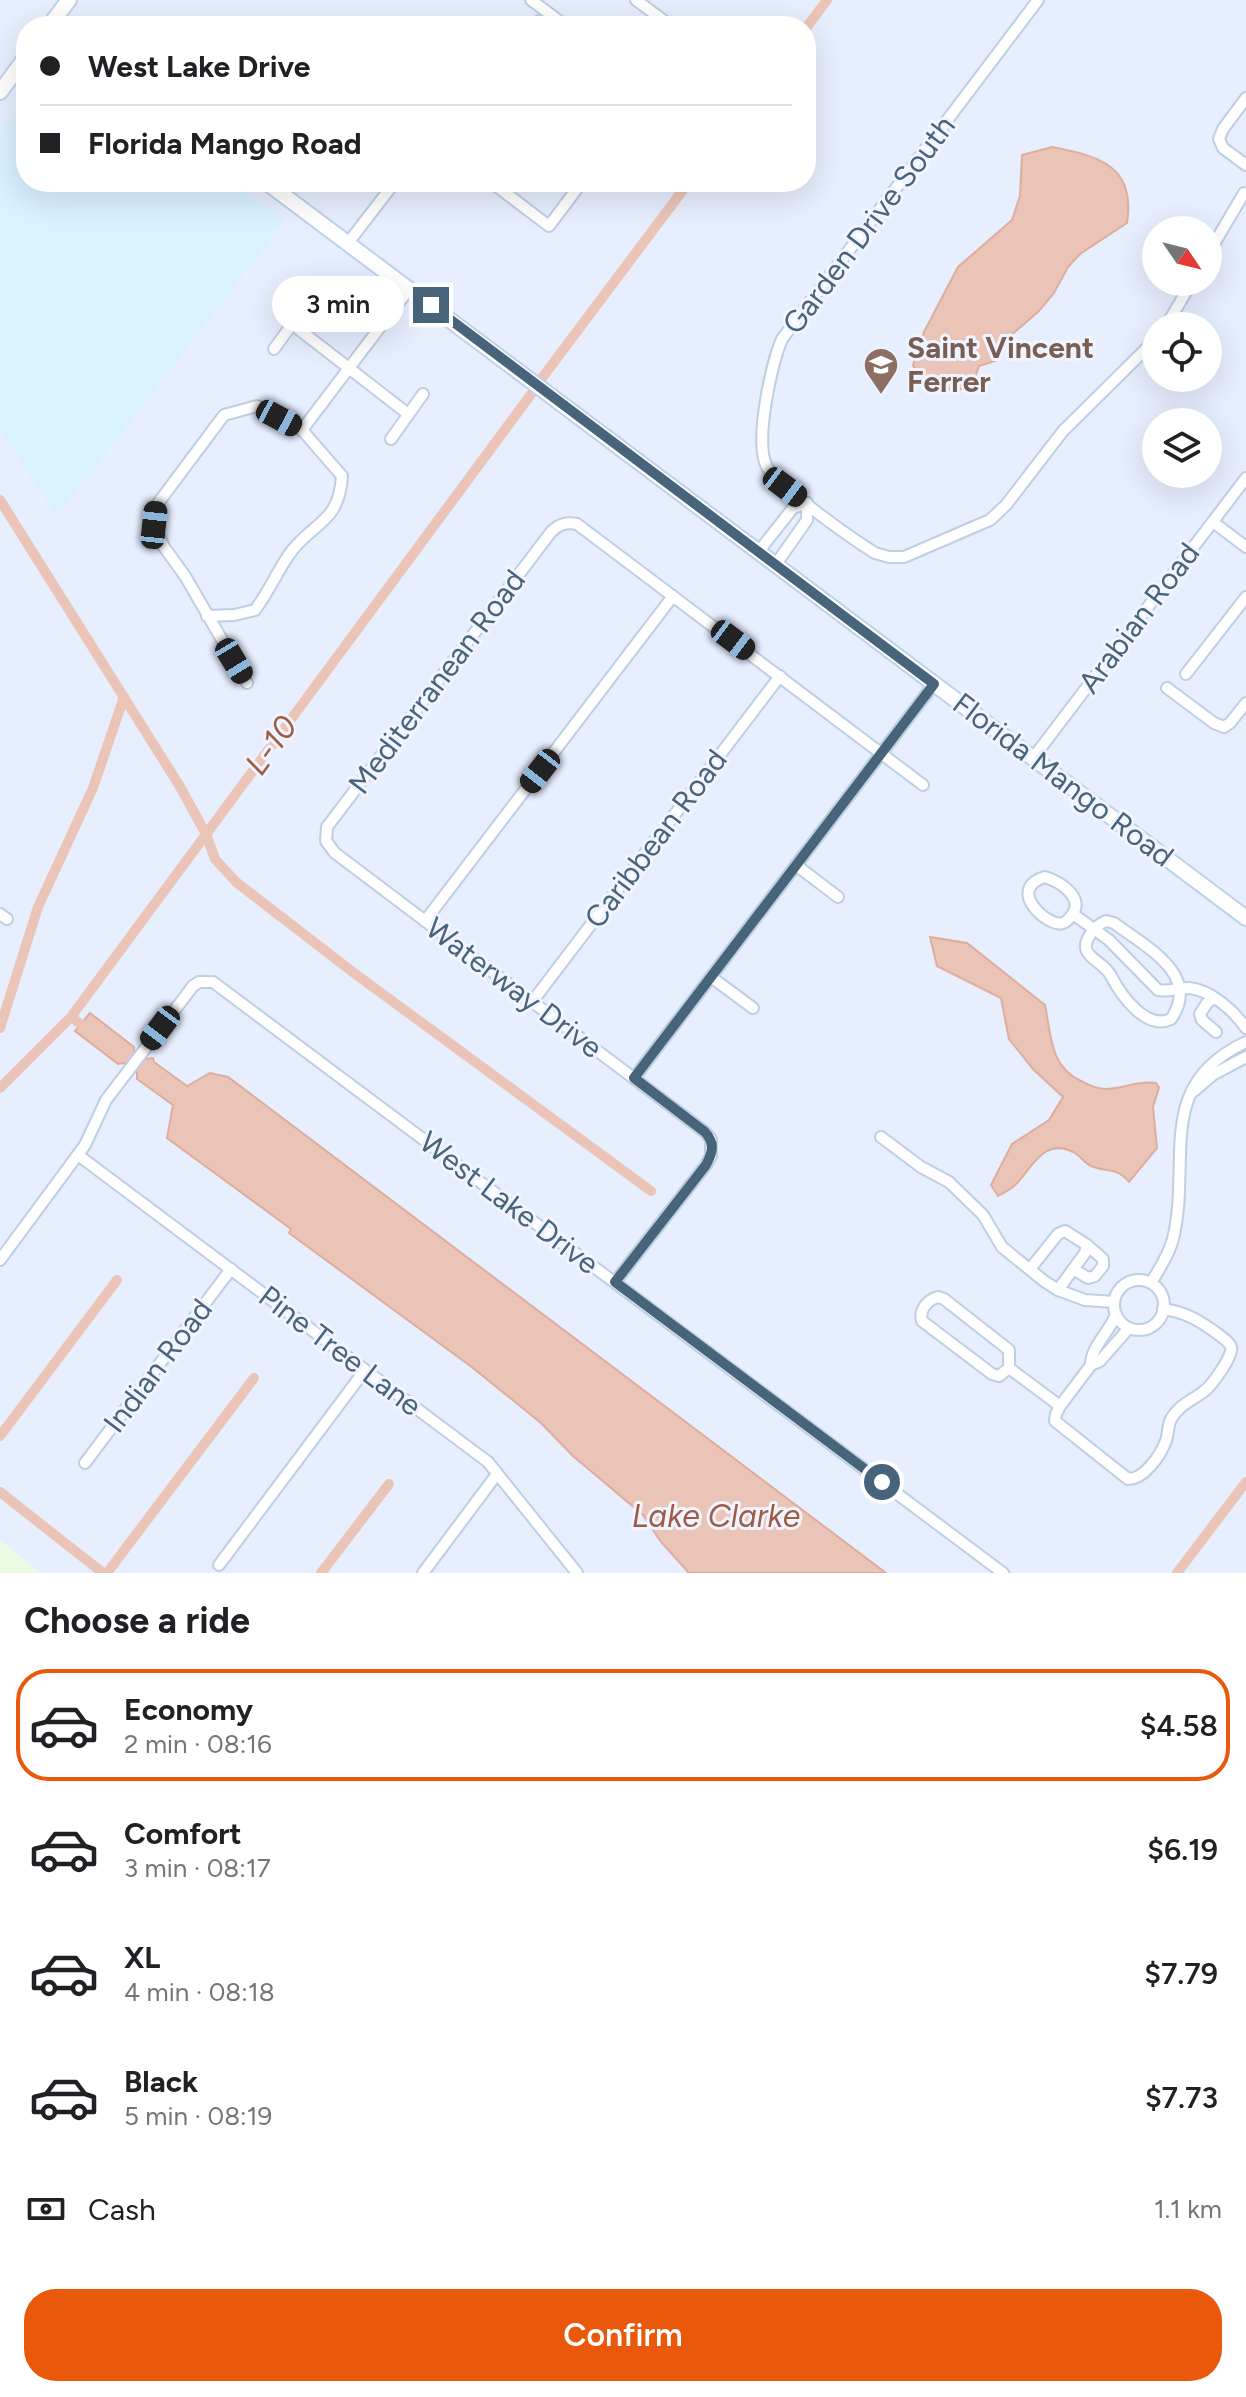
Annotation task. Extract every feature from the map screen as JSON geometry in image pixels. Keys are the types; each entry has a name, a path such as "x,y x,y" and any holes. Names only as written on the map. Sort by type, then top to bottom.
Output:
{"street":[{"path":"531,0 553,16"},
{"path":"636,0 658,16"},
{"name":"Garden Drive South","path":"1038,0 782,339 771,370 762,449 766,464 774,477 868,549 889,557 912,555 978,527 1001,510 1063,431 1142,353"},
{"path":"0,92 16,70"},
{"path":"1246,98 1219,139 1223,148 1246,165"},
{"name":"Florida Mango Road","path":"279,192 1246,918"},
{"path":"348,243 387,192"},
{"path":"504,192 549,226 574,192"},
{"path":"1222,230 1244,193"},
{"path":"302,430 409,289"},
{"path":"274,349 309,301"},
{"path":"292,324 408,414"},
{"path":"391,439 423,394"},
{"path":"207,616 255,610 288,556 300,541 331,515 341,496 342,476 302,430 257,406 224,415 156,506 154,525 164,547 185,576 207,616 247,683"},
{"name":"Arabian Road","path":"1033,758 1246,478"},
{"path":"759,551 793,508 807,503 807,520 776,564"},
{"path":"1213,522 1246,547"},
{"name":"Mediterranean Road","path":"329,848 327,827 551,532 563,524 577,524 673,596"},
{"path":"425,921 673,596 923,785"},
{"path":"1186,674 1246,597"},
{"name":"Caribbean Road","path":"532,1002 780,676"},
{"path":"634,1078 934,684"},
{"path":"1167,688 1224,727 1246,703"},
{"name":"Waterway Drive","path":"329,848 711,1139 713,1148 706,1165 615,1282"},
{"path":"796,865 838,897"},
{"path":"1038,879 1051,879 1077,901 1073,914 1067,922 1053,922 1029,904 1029,891 1038,879"},
{"path":"1073,914 1126,956 1158,990 1195,989 1214,998 1245,1025"},
{"path":"1106,921 1114,923 1173,968 1179,989 1179,1001 1171,1019 1163,1023 1153,1021 1124,998 1111,974 1087,953 1085,946 1094,930 1106,921"},
{"path":"711,977 753,1008"},
{"name":"West Lake Drive","path":"78,1155 93,1133 102,1106 193,986 206,981 220,986 1003,1573"},
{"path":"1214,998 1200,1014 1202,1020 1216,1032"},
{"path":"1151,1283 1173,1240 1183,1114 1199,1078 1209,1066 1222,1053 1246,1042"},
{"path":"1192,1093 1214,1074 1246,1057"},
{"path":"881,1137 921,1167 949,1182 983,1215 1002,1247 1058,1290 1085,1300 1114,1302"},
{"path":"0,1260 78,1155"},
{"name":"Pine Tree Lane","path":"78,1155 488,1462 577,1573"},
{"path":"1030,1269 1058,1234 1065,1231 1103,1259 1103,1266 1095,1276 1088,1278 1073,1269"},
{"path":"1058,1290 1087,1245"},
{"name":"Indian Road","path":"85,1463 231,1269"},
{"path":"1091,1365 1091,1355 1112,1326 1117,1294 1128,1283 1135,1281 1151,1283 1160,1292 1163,1309 1151,1327 1129,1328 1116,1314"},
{"path":"931,1299 944,1299 1009,1350 1009,1368 999,1376 992,1374 922,1321 923,1308 931,1299"},
{"path":"1129,1328 1100,1361 1091,1365 1060,1406 1055,1421 1128,1479 1135,1480 1166,1442 1170,1421 1184,1403 1208,1387 1231,1355 1232,1348 1228,1342 1199,1320 1163,1309"},
{"path":"1009,1368 1060,1406"},
{"path":"219,1565 365,1370"},
{"path":"423,1573 497,1474"}],"shaded area":[{"path":"16,111 16,192 246,192 285,221 56,517 0,429 0,133"},
{"path":"0,1540 40,1573 0,1573"}],"water":[{"path":"1052,147 1099,160 1120,176 1126,188 1127,223 1080,254 1038,312 997,349 995,361 979,366 973,383 967,389 935,390 918,376 913,365 924,332 958,267 1012,220 1020,196 1022,155"},
{"path":"930,937 967,943 1045,1005 1054,1049 1071,1075 1102,1089 1156,1083 1159,1088 1153,1107 1157,1148 1129,1182 1115,1172 1089,1165 1075,1153 1054,1148 1039,1157 1014,1186 998,1196 991,1185 1012,1144 1049,1120 1063,1097 1033,1069 1009,1039 1001,998 937,966"},
{"name":"Lake Clarke","path":"90,1013 134,1047 134,1051 146,1059 153,1058 154,1062 187,1086 210,1073 228,1077 886,1573 689,1573 661,1542 643,1515 573,1456 541,1423 473,1368 289,1233 291,1229 167,1138 173,1105 137,1079 137,1073 125,1063 118,1064 75,1031"}],"waterway":[{"name":"L-10","path":"815,16 827,0"},
{"name":"L-10","path":"542,378 682,192"},
{"name":"L-10","path":"0,1088 71,1017 532,393"},
{"path":"0,500 179,785 206,834 215,859 236,882 354,973 651,1191"},
{"path":"0,1028 38,907 93,788 124,697"},
{"path":"71,1017 92,1032"},
{"path":"0,1436 117,1280"},
{"path":"107,1573 254,1378"},
{"path":"1177,1573 1246,1482"},
{"path":"321,1573 389,1484"},
{"path":"0,1492 103,1573"}],"place":[{"name":"Saint Vincent Ferrer","path":"881,396"}],"route":[{"path":"431,305 934,684 634,1078 705,1132 713,1148 706,1165 615,1282 882,1482"}]}
